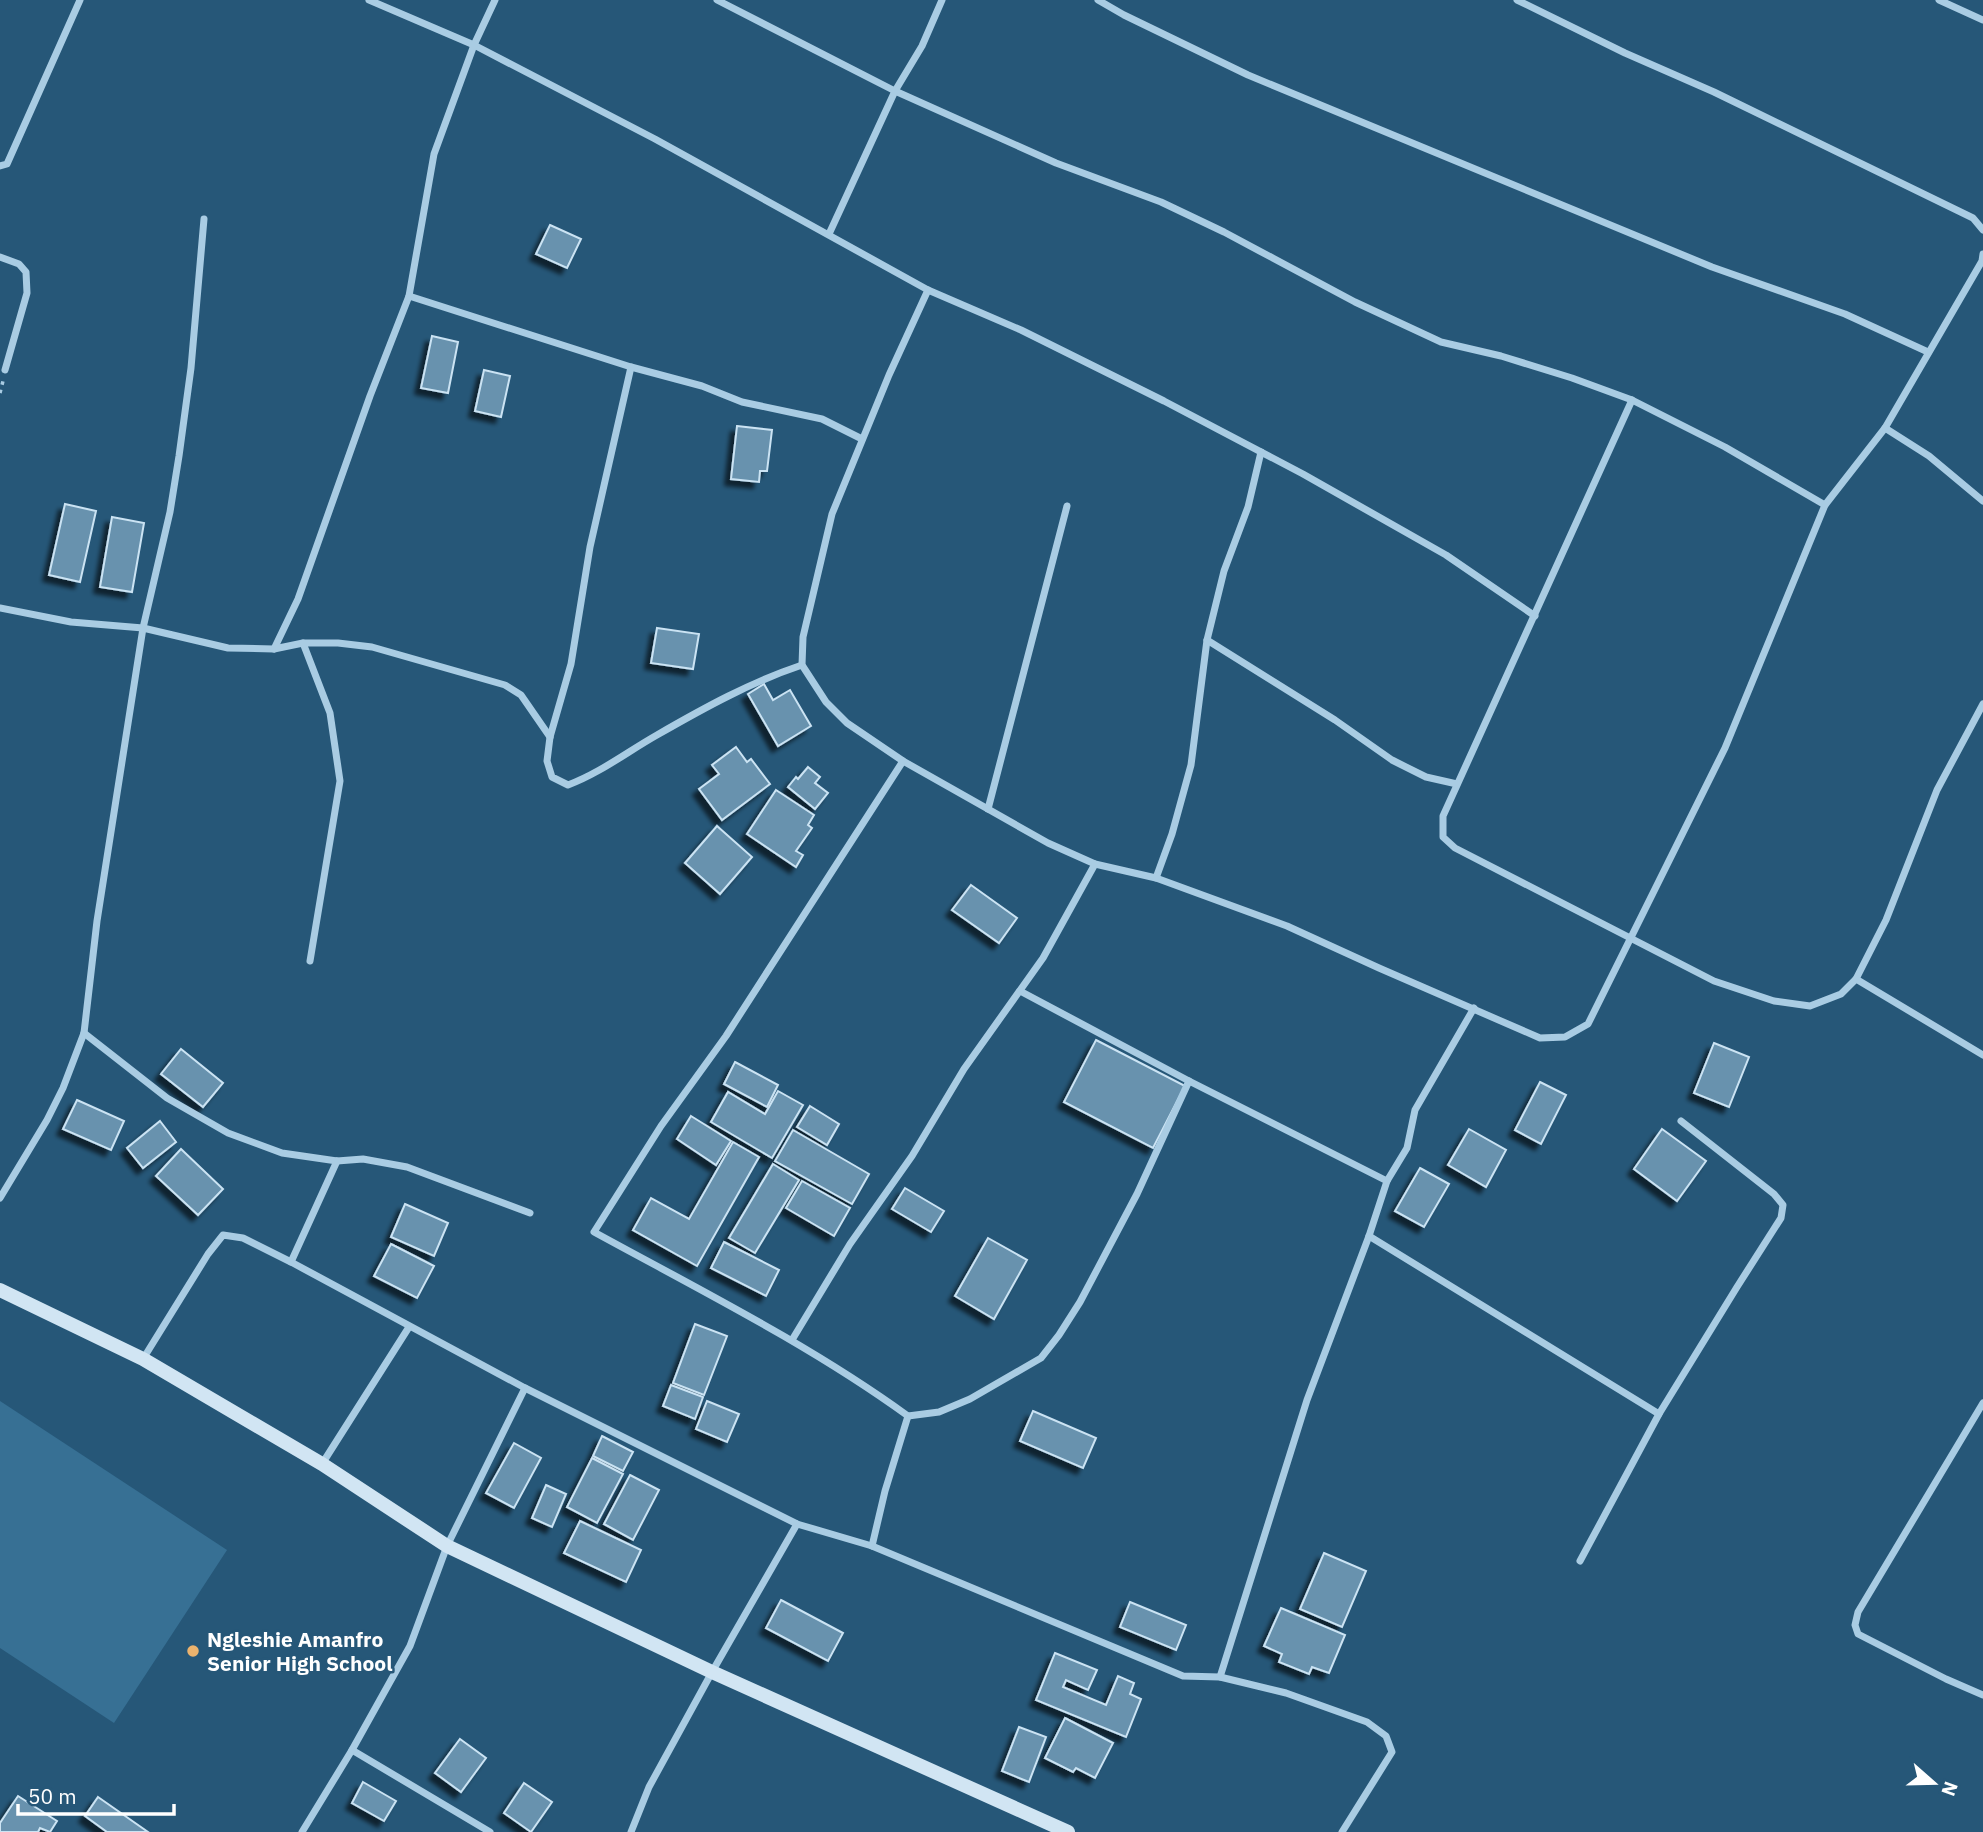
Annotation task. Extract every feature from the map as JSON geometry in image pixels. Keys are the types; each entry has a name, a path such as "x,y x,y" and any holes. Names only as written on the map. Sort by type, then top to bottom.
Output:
{"street":[{"path":"0,166 7,164 80,0"},
{"path":"369,0 474,45 654,139 928,290 1021,330 1261,452 1446,555 1535,616"},
{"path":"274,649 298,599 353,441 408,296 434,155 474,45 495,0"},
{"path":"716,0 895,91 1056,163 1161,202 1224,232 1355,302 1441,342 1572,378 1632,400 1725,447 1825,505"},
{"path":"829,234 895,91 922,46 942,0"},
{"path":"1098,0 1248,75 1712,267 1845,314 1928,352"},
{"path":"1517,0 1887,175 1973,218 1983,230"},
{"path":"1939,0 1983,20"},
{"path":"0,1198 63,1088 84,1033 97,921 143,628 170,512 179,456 191,368 204,219"},
{"path":"928,290 889,375 832,514 803,637 802,665 826,702 846,723 903,761 1048,843 1095,864 1156,878 1287,926 1541,1038 1565,1037 1588,1024 1725,748 1825,505 1885,428 1982,261 1983,254"},
{"path":"0,257 19,264 26,272 27,293 5,370"},
{"path":"408,296 631,367 702,386 742,402 822,419 862,439"},
{"path":"631,367 590,547 571,664 550,737 547,761 552,777 568,785 590,776 711,705 768,677 802,665"},
{"path":"1632,400 1443,816 1443,837 1455,848 1714,981 1774,1001 1810,1006 1841,994 1856,979 1886,920 1937,790 1983,704"},
{"path":"1885,428 1929,456 1983,500"},
{"path":"1156,878 1172,834 1191,765 1207,640 1224,571 1248,507 1261,452"},
{"path":"988,808 1067,506"},
{"path":"0,608 71,622 143,628 228,649 274,649 303,643 372,647 505,685 521,695 550,737"},
{"path":"1207,640 1335,720 1392,760 1426,777 1457,784"},
{"path":"303,643 330,713 340,781 310,961"},
{"path":"903,761 726,1036 661,1126 594,1232 792,1340 871,1389 908,1416 939,1412 970,1399 1041,1358 1059,1335 1138,1194 1189,1081"},
{"path":"792,1340 850,1244 912,1156 964,1069 1060,930 1095,864"},
{"path":"1856,979 1983,1055"},
{"path":"1020,990 1189,1081 1387,1181"},
{"path":"1220,1677 1307,1399 1387,1181 1407,1148 1415,1110 1474,1008"},
{"path":"84,1033 167,1098 228,1133 282,1153 407,1167 530,1213"},
{"path":"1580,1561 1659,1414 1782,1218 1783,1205 1774,1194 1681,1121"},
{"path":"291,1262 337,1160"},
{"path":"143,1359 208,1254 223,1235 243,1238 525,1388 797,1524 872,1546 1183,1676 1220,1677 1286,1693 1367,1723 1386,1736 1392,1752 1342,1832"},
{"path":"1369,1236 1659,1414"},
{"path":"0,1290 143,1359 322,1464 447,1546 712,1672 1068,1832"},
{"path":"322,1464 409,1327"},
{"path":"302,1832 410,1646 447,1546 525,1388"},
{"path":"1983,1403 1858,1612 1855,1625 1858,1634 1983,1695"},
{"path":"872,1546 885,1490 908,1416"},
{"path":"631,1832 649,1787 797,1524"},
{"path":"352,1750 490,1832"}],"shaded area":[{"path":"0,1401 227,1550 114,1723 0,1648"}],"building":[{"path":"550,225 581,239 567,268 536,254"},
{"path":"432,336 458,342 448,393 421,388"},
{"path":"484,370 510,376 501,417 475,411"},
{"path":"737,426 772,430 767,471 760,471 759,482 731,479"},
{"path":"65,504 96,511 80,582 49,575"},
{"path":"112,517 144,523 132,592 100,587"},
{"path":"657,628 699,634 693,669 651,663"},
{"path":"764,684 773,700 790,690 811,726 778,746 748,694"},
{"path":"736,747 747,762 751,759 770,784 722,820 699,789 719,774 712,765"},
{"path":"808,767 820,777 815,783 828,793 815,809 788,787"},
{"path":"776,790 814,815 808,825 812,828 796,851 803,855 796,867 747,834"},
{"path":"717,826 752,857 720,894 685,863"},
{"path":"971,885 1017,918 999,943 952,910"},
{"path":"1096,1040 1185,1086 1153,1148 1064,1102"},
{"path":"1714,1043 1749,1057 1729,1107 1694,1093"},
{"path":"181,1049 223,1083 203,1107 161,1074"},
{"path":"735,1062 778,1085 767,1107 724,1084"},
{"path":"1540,1082 1566,1095 1541,1144 1515,1130"},
{"path":"778,1091 803,1105 772,1158 711,1122 728,1092 765,1114"},
{"path":"77,1100 124,1121 111,1150 63,1129"},
{"path":"810,1106 839,1124 827,1145 797,1127"},
{"path":"691,1116 731,1141 716,1165 677,1139"},
{"path":"160,1121 176,1142 143,1168 127,1148"},
{"path":"1469,1129 1506,1150 1486,1187 1448,1165"},
{"path":"1662,1129 1706,1161 1677,1201 1634,1169"},
{"path":"793,1130 869,1174 852,1204 775,1161"},
{"path":"733,1142 759,1157 697,1266 633,1230 651,1198 689,1219"},
{"path":"181,1149 223,1189 198,1215 156,1176"},
{"path":"773,1164 799,1180 755,1253 729,1238"},
{"path":"1420,1168 1449,1184 1424,1227 1395,1211"},
{"path":"802,1181 850,1208 834,1236 786,1208"},
{"path":"905,1188 944,1211 931,1232 892,1209"},
{"path":"405,1204 448,1223 434,1256 391,1237"},
{"path":"988,1238 1027,1260 994,1319 955,1296"},
{"path":"724,1242 779,1270 766,1296 711,1268"},
{"path":"391,1244 434,1266 417,1298 374,1276"},
{"path":"695,1324 727,1336 704,1395 673,1383"},
{"path":"671,1385 703,1397 695,1419 663,1406"},
{"path":"707,1401 739,1414 727,1442 696,1429"},
{"path":"1033,1411 1096,1438 1083,1468 1020,1441"},
{"path":"602,1436 633,1452 623,1471 593,1456"},
{"path":"514,1443 541,1458 514,1508 486,1493"},
{"path":"592,1458 623,1474 597,1523 567,1507"},
{"path":"630,1475 659,1490 633,1540 604,1524"},
{"path":"546,1485 566,1494 552,1527 532,1518"},
{"path":"580,1521 641,1550 626,1582 564,1553"},
{"path":"1324,1553 1366,1571 1342,1627 1300,1609"},
{"path":"781,1600 843,1633 828,1661 766,1628"},
{"path":"1130,1602 1186,1625 1176,1650 1120,1627"},
{"path":"1281,1608 1345,1635 1329,1673 1312,1667 1309,1674 1279,1662 1282,1654 1264,1646"},
{"path":"1055,1653 1097,1670 1088,1690 1066,1680 1063,1687 1106,1705 1118,1676 1134,1683 1130,1694 1141,1699 1126,1737 1036,1700"},
{"path":"1065,1718 1113,1743 1095,1778 1076,1768 1073,1772 1045,1758"},
{"path":"1019,1727 1046,1737 1029,1782 1002,1771"},
{"path":"460,1739 486,1758 461,1792 435,1773"},
{"path":"363,1782 396,1801 384,1821 352,1803"},
{"path":"524,1783 552,1802 531,1832 504,1813"},
{"path":"18,1796 57,1821 50,1832 40,1828 38,1832 0,1832 0,1823"},
{"path":"98,1797 148,1832 107,1832 85,1816"}],"place":[{"name":"Ngleshie Amanfro Senior High School","path":"193,1651"}]}
